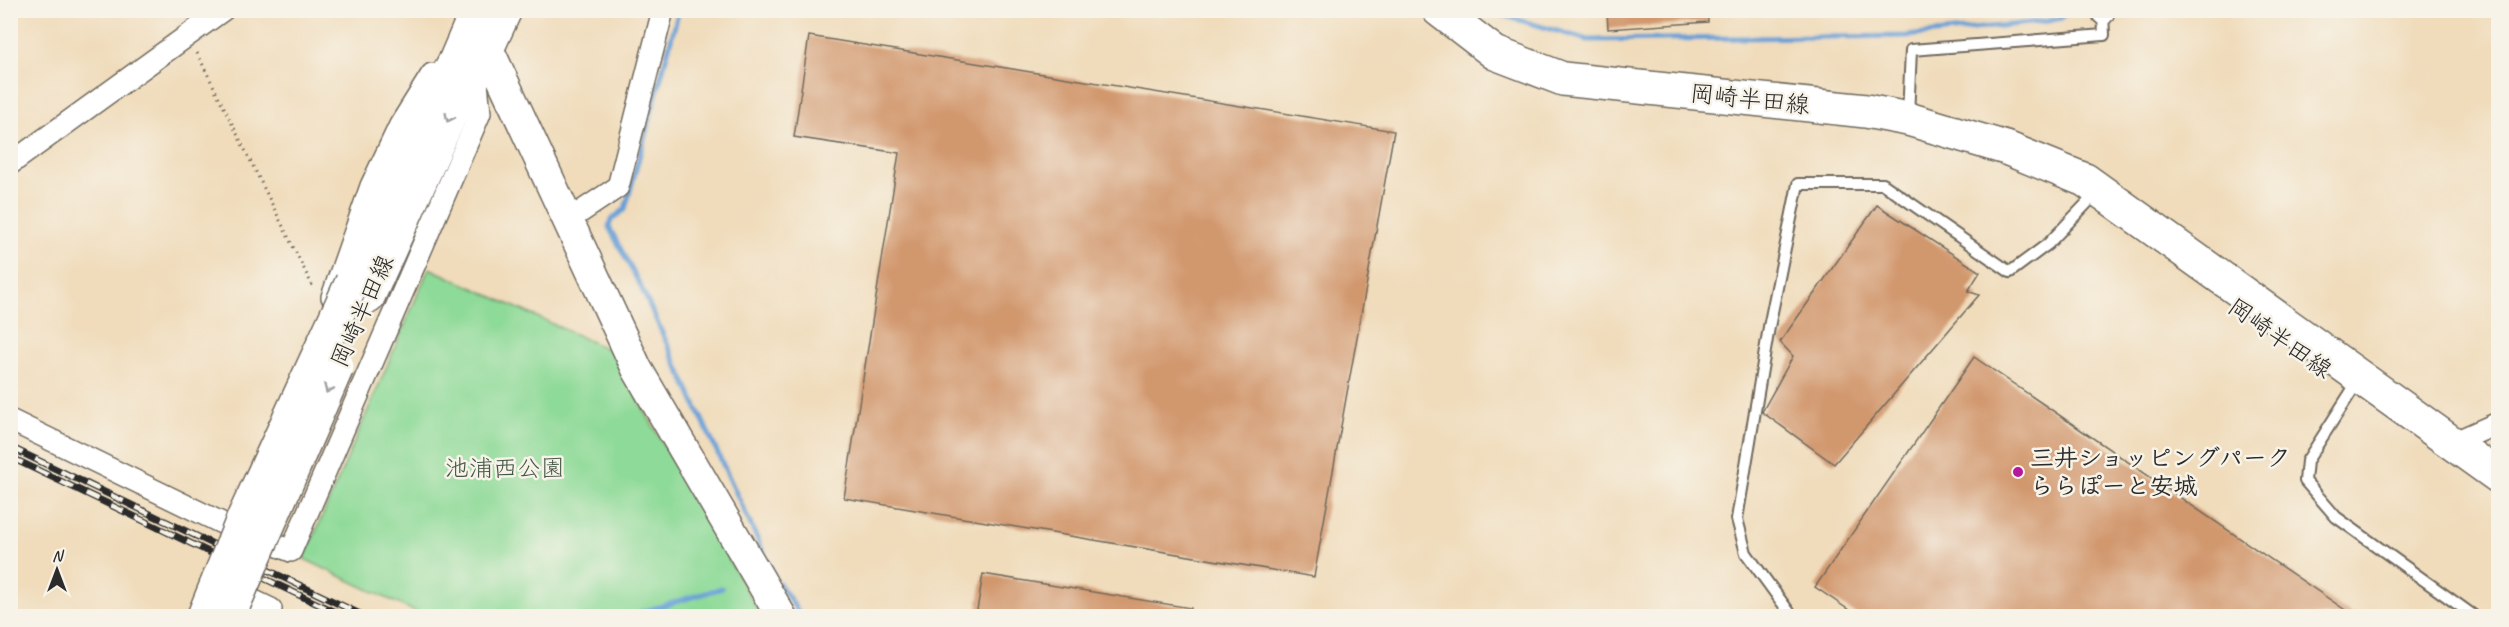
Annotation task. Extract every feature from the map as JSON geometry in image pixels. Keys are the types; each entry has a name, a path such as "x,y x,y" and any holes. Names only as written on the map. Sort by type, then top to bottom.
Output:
{"main road":[{"name":"岡崎半田線","path":"228,616 360,289 400,167 473,36 505,10"},
{"name":"岡崎半田線","path":"1439,10 1495,53 1563,79 1866,111 1908,119 2006,148 2079,189 2085,180 2357,382 2499,492"},
{"name":"岡崎半田線","path":"204,616 244,517 360,289"},
{"name":"岡崎半田線","path":"2357,382 2453,443 2499,476"}],"street":[{"path":"567,221 618,187 663,10"},
{"path":"10,164 216,13"},
{"path":"473,36 567,221 637,369 781,616"},
{"path":"230,527 326,315 372,186 400,125 436,68 473,36"},
{"path":"10,420 230,527 291,551 480,112 473,36"},
{"path":"2453,443 2499,423"},
{"path":"188,616 204,578 271,609 267,616"}],"lane":[{"path":"1908,119 1911,50 2103,35 2103,12"},
{"path":"1792,616 1746,553 1737,519 1769,327 1798,184 1883,184 2010,272 2048,244 2079,189"},
{"path":"2357,382 2307,461 2306,481 2336,517 2474,616"}],"path":[{"path":"189,35 326,315"}],"green space":[{"name":"池浦西公園","path":"429,268 610,350 761,616 424,616 304,559"}],"building":[{"path":"1607,10 1707,10 1708,22 1608,29"},
{"path":"809,36 1394,131 1314,577 844,498 899,153 794,137"},
{"path":"1877,205 1980,272 1968,291 1979,295 1834,464 1762,412 1793,356 1780,342"},
{"name":"三井ショッピングパーク ららぽーと安城","path":"1974,357 2354,616 1858,616 1815,587"},
{"path":"983,574 1191,608 1190,616 976,616"}],"waterway":[{"path":"679,10 625,209 611,220 609,227 640,285 774,575"},
{"path":"1485,10 1588,40 1906,36 2048,21 2061,18 2068,10"},
{"path":"779,583 801,616"},
{"path":"639,613 722,588"}],"railway":[{"path":"10,447 364,616"},
{"path":"10,457 343,616"}],"place":[{"name":"三井ショッピングパーク ららぽーと安城","path":"2018,472"}]}
